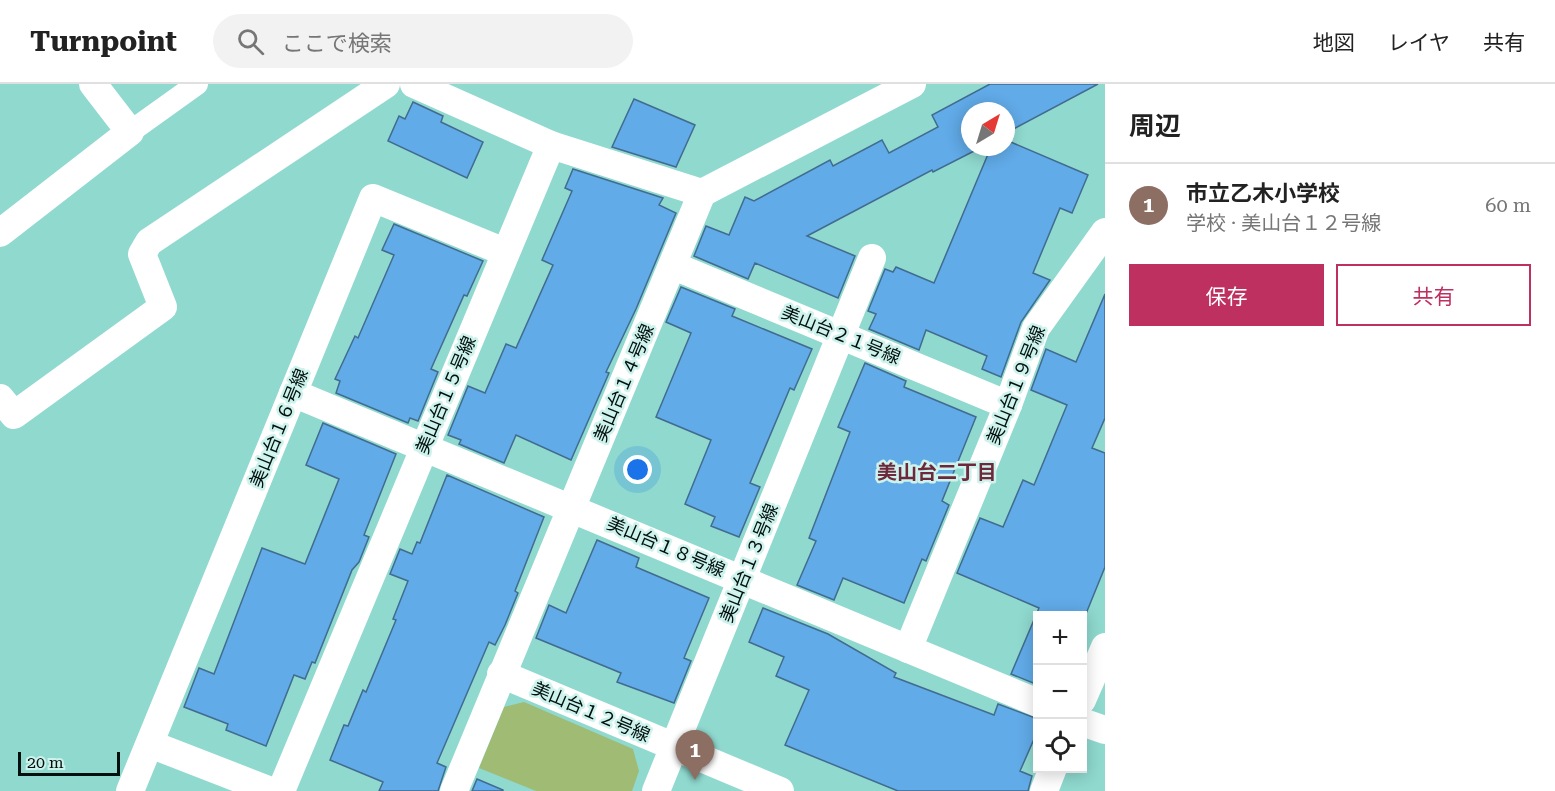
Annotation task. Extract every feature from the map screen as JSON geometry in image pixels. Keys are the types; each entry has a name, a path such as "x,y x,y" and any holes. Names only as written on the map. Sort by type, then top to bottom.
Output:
{"street":[{"path":"93,84 130,132"},
{"path":"0,233 130,132 197,84"},
{"path":"414,84 551,146 702,193 912,84"},
{"path":"0,398 14,415 163,307 142,254 149,242 383,85"},
{"name":"美山台１５号線","path":"281,791 551,146"},
{"name":"美山台１４号線","path":"453,791 674,266 702,193"},
{"name":"美山台１６号線","path":"130,791 373,198 505,252"},
{"name":"美山台１９号線","path":"908,649 1008,405 1036,328 1105,232"},
{"name":"美山台１３号線","path":"657,791 872,258"},
{"name":"美山台２１号線","path":"674,266 1008,405"},
{"name":"美山台１８号線","path":"293,393 1033,701"},
{"path":"1087,690 1105,647"},
{"name":"美山台１２号線","path":"501,674 780,791"},
{"path":"1087,723 1105,730"},
{"path":"150,744 271,791"},
{"path":"1044,791 1051,773"}],"green space":[{"path":"524,702 633,749 639,771 632,791 536,791 479,768 504,707"}],"building":[{"path":"990,84 1098,84 1015,128 1015,102 961,102 961,156 964,156 933,172 932,170 807,236 855,256 838,298 755,263 748,279 694,256 706,226 729,235 745,197 754,201 830,160 833,166 882,140 889,153 938,127 932,115"},
{"path":"634,99 695,125 676,167 612,147"},
{"path":"413,102 443,116 441,122 483,142 467,178 388,141 399,116 405,119"},
{"path":"1015,144 1088,175 1072,213 1060,208 1033,273 1050,280 1021,322 1001,377 982,369 987,356 926,330 919,350 869,329 876,314 868,311 885,269 893,272 896,267 934,283 987,156 1015,156"},
{"path":"573,169 663,198 659,205 676,213 636,309 606,372 609,373 571,460 516,435 504,463 459,444 461,440 448,435 468,386 485,393 506,344 516,348 553,265 542,260 572,191 565,188"},
{"path":"394,224 483,261 467,296 464,295 431,369 438,372 418,421 410,418 408,423 336,393 340,381 335,379 355,336 358,338 394,255 382,250"},
{"path":"681,287 735,309 732,316 812,349 794,390 790,388 750,483 760,487 739,537 711,526 715,517 685,504 711,440 656,417 691,333 666,322"},
{"path":"1105,294 1105,418 1092,448 1105,453 1105,567 1087,611 1038,611 1039,608 957,573 980,518 1003,527 1023,480 1034,485 1067,405 1031,390 1046,349 1076,362"},
{"path":"865,363 906,381 904,387 976,417 942,501 949,505 926,561 922,559 904,603 843,578 834,600 797,585 816,541 809,538 850,432 838,427"},
{"path":"323,423 396,454 364,535 369,537 359,562 352,570 315,663 312,662 305,679 294,675 266,746 226,730 228,724 184,707 199,668 214,674 262,548 305,564 339,479 306,465"},
{"path":"447,475 544,517 515,591 518,593 505,625 495,645 489,642 437,763 446,767 438,791 379,791 383,782 330,760 344,725 348,726 363,690 366,692 396,620 393,619 408,581 390,574 400,549 412,554 417,542 420,543"},
{"path":"597,540 639,558 636,567 709,598 684,658 691,661 674,703 617,682 621,673 536,638 549,605 566,613"},
{"path":"763,608 828,634 896,673 894,677 994,715 998,704 1033,717 1033,741 1020,771 1032,776 1028,791 898,791 785,745 809,690 776,676 784,657 749,642"},
{"path":"1033,622 1033,683 1011,674"},
{"path":"477,779 503,790 503,791 472,791"}],"place":[{"name":"市立乙木小学校","path":"695,780"}],"district":[{"name":"美山台二丁目","path":"937,472"}]}
